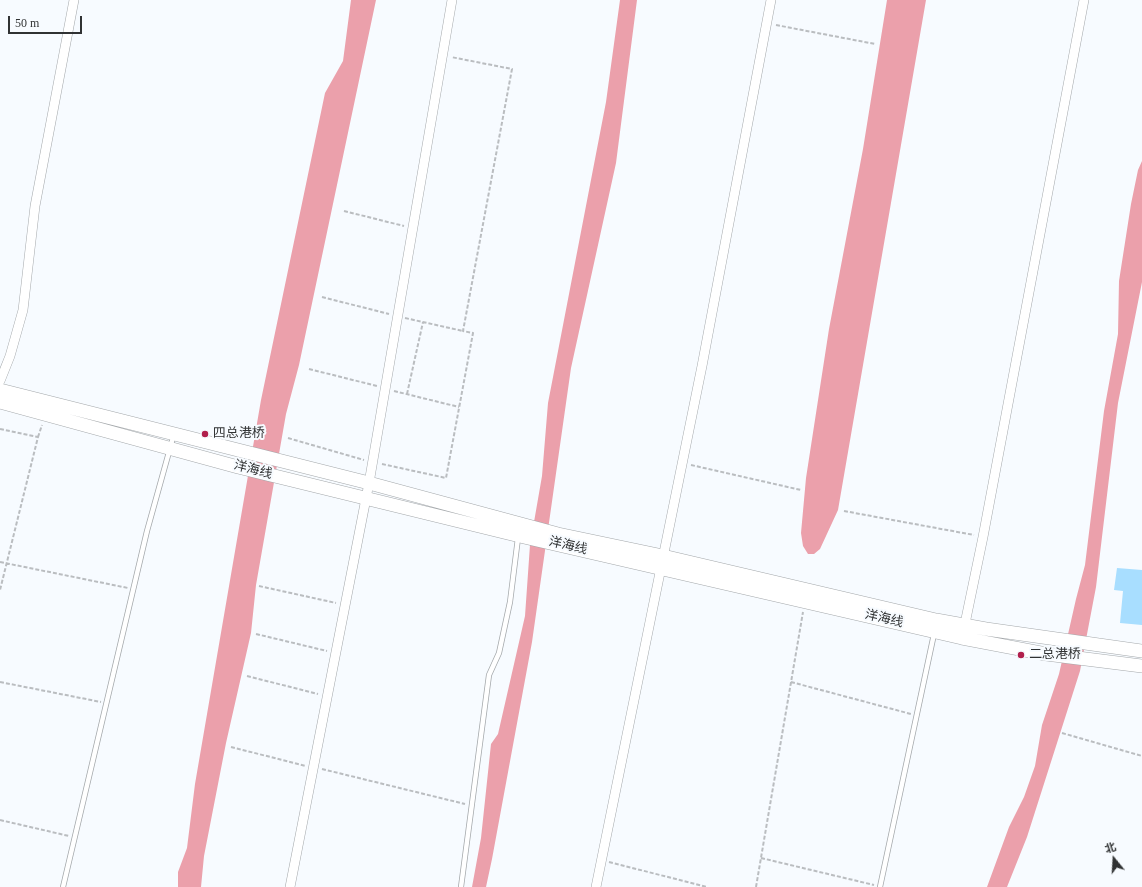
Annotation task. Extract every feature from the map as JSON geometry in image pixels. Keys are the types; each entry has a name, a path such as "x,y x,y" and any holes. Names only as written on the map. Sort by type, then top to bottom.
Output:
{"main road":[{"name":"洋海线","path":"0,390 369,483 522,531"},
{"name":"洋海线","path":"0,402 298,482 366,498 556,538 935,626"},
{"name":"洋海线","path":"662,562 804,601 935,626 964,631 1047,638 1142,651"},
{"name":"洋海线","path":"964,631 1046,654 1142,666"}],"street":[{"path":"0,381 24,310 35,206 74,0"},
{"path":"290,887 369,483 411,228 452,0"},
{"path":"596,887 603,860 682,463 771,0"},
{"path":"964,631 1084,0"}],"lane":[{"path":"62,887 147,531 174,434"},
{"path":"462,887 489,675 499,654 510,602 522,531"},
{"path":"880,887 935,626"}],"path":[{"path":"767,23 875,44"},
{"path":"288,438 372,462 446,478 473,333 463,331 512,68 442,56"},
{"path":"344,211 411,228"},
{"path":"407,394 423,322"},
{"path":"0,429 38,437 0,590"},
{"path":"682,463 801,490"},
{"path":"844,511 983,537"},
{"path":"0,562 133,589"},
{"path":"259,586 345,605"},
{"path":"756,887 804,601"},
{"path":"256,634 336,653"},
{"path":"247,676 327,696"},
{"path":"0,682 106,703"},
{"path":"791,682 916,715"},
{"path":"1062,733 1142,756"},
{"path":"231,747 473,806"},
{"path":"0,820 74,837"},
{"path":"761,858 880,887"},
{"path":"603,860 707,887"}],"shaded area":[{"path":"351,0 376,0 299,365 286,414 256,585 251,633 226,743 204,856 201,887 178,887 178,872 187,848 195,784 261,400 325,93 343,61"},
{"path":"620,0 637,0 616,163 571,368 532,642 492,859 486,887 472,887 481,838 491,744 498,734 525,616 530,545 542,476 548,403 606,102"},
{"path":"887,0 926,0 838,510 820,549 814,554 808,554 803,546 801,533 806,478 829,329 863,149"},
{"path":"1142,161 1142,282 1118,403 1096,587 1080,671 1027,837 1007,887 987,887 1009,827 1024,797 1035,766 1042,725 1059,674 1085,565 1104,411 1118,334 1119,281 1131,204 1138,170"}],"building":[{"path":"1117,568 1142,570 1142,625 1120,623 1123,591 1114,590"}],"place":[{"name":"四总港桥","path":"205,434"},
{"name":"二总港桥","path":"1021,655"}]}
